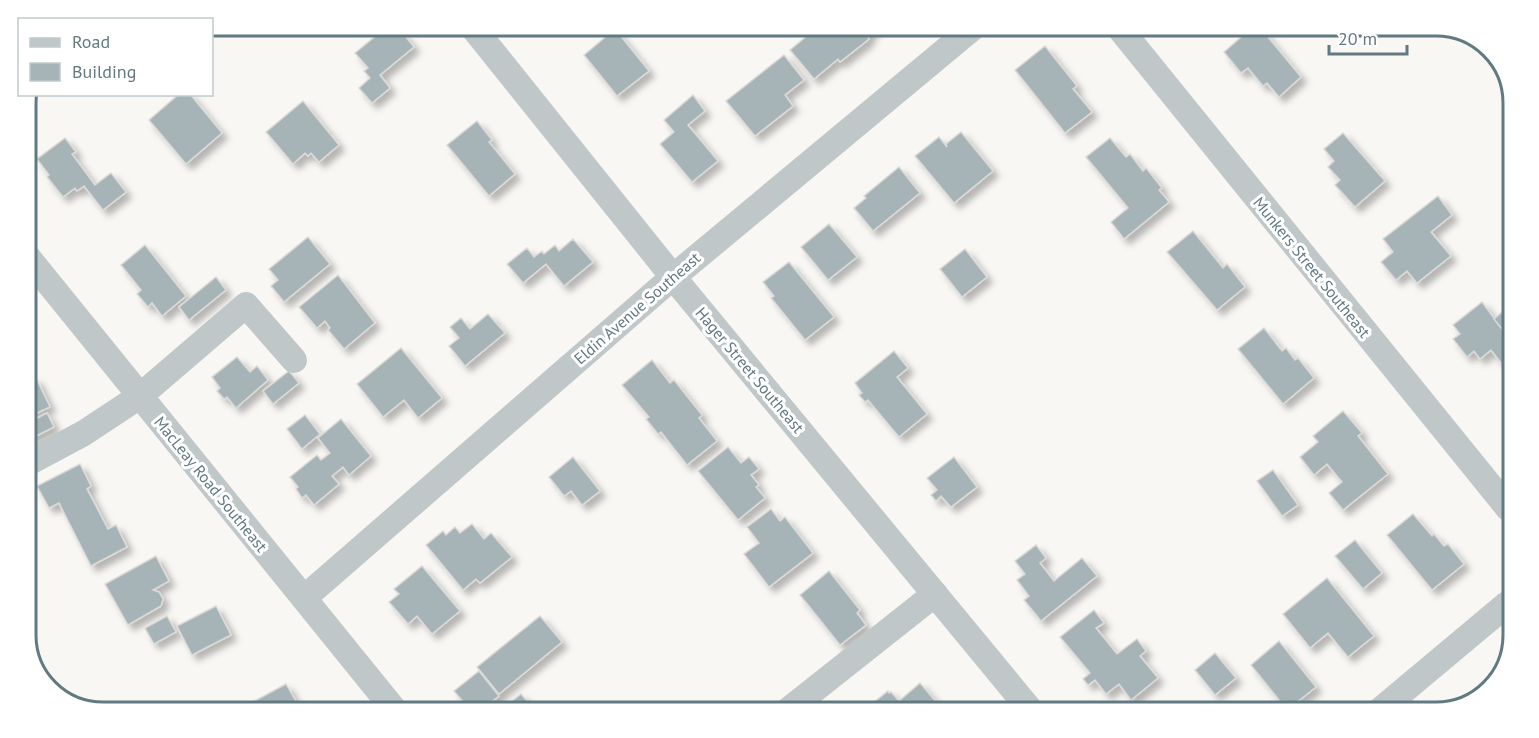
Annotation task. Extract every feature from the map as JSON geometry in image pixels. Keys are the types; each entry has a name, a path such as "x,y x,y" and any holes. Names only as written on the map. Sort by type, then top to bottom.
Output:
{"street":[{"name":"Hager Street Southeast","path":"479,36 672,277 1024,702"},
{"name":"Eldin Avenue Southeast","path":"304,598 672,277 964,36"},
{"name":"Munkers Street Southeast","path":"1125,36 1503,502"},
{"name":"MacLeay Road Southeast","path":"36,267 388,702"},
{"path":"36,459 84,433 140,396 246,305 294,360"},
{"path":"799,702 935,594"},
{"path":"1390,702 1503,607"}],"building":[{"path":"376,36 405,36 414,47 380,75 390,88 372,103 359,88 370,78 364,71 368,68 355,53"},
{"path":"607,36 621,36 649,71 617,96 584,55"},
{"path":"807,36 867,36 869,39 840,62 838,59 814,79 790,50"},
{"path":"1242,36 1267,36 1301,77 1279,97 1267,83 1263,86 1248,68 1241,73 1224,52"},
{"path":"1045,46 1077,86 1073,89 1092,112 1065,133 1015,70"},
{"path":"784,55 804,80 785,95 793,106 755,136 726,101"},
{"path":"693,95 705,111 688,125 718,161 692,182 660,144 674,132 664,120"},
{"path":"177,96 192,96 222,133 186,164 149,120"},
{"path":"303,101 339,145 319,162 311,153 308,156 305,153 293,164 266,132"},
{"path":"477,121 492,140 489,142 515,174 489,196 447,145"},
{"path":"961,132 993,171 954,203 915,156 939,137 947,147 946,144"},
{"path":"1343,133 1385,181 1355,207 1335,185 1340,180 1328,167 1334,161 1324,149"},
{"path":"65,138 76,152 72,154 95,185 111,173 126,192 103,210 84,186 77,191 75,188 63,197 47,177 49,175 37,159"},
{"path":"1110,138 1126,157 1130,154 1143,171 1146,168 1162,188 1159,190 1169,202 1124,239 1111,222 1128,208 1086,157"},
{"path":"899,167 920,193 873,231 854,208 866,198 864,196"},
{"path":"1438,196 1452,215 1431,232 1451,256 1417,283 1407,271 1396,280 1381,262 1393,252 1383,239"},
{"path":"829,224 857,257 828,280 801,247"},
{"path":"1193,231 1223,268 1227,264 1245,287 1217,310 1167,252"},
{"path":"308,237 330,264 284,302 271,286 278,280 269,269"},
{"path":"573,239 593,262 564,286 546,264 523,283 507,264 527,248 534,257 542,251 544,254 555,245 559,251"},
{"path":"145,245 186,296 162,316 152,303 148,307 137,294 141,290 121,265"},
{"path":"965,249 987,277 962,297 940,269"},
{"path":"789,262 834,317 805,340 771,298 774,296 763,282"},
{"path":"338,275 375,323 344,349 328,330 330,328 325,321 317,328 299,307"},
{"path":"216,277 226,290 189,320 179,307"},
{"path":"1482,302 1503,330 1503,365 1491,350 1480,359 1474,351 1467,357 1453,339 1460,334 1453,325"},
{"path":"1503,311 1503,330 1494,319"},
{"path":"488,314 505,333 465,366 449,346 459,338 450,327 461,318 470,329"},
{"path":"1264,328 1282,351 1286,348 1295,360 1298,358 1314,378 1283,404 1238,349"},
{"path":"401,348 442,398 418,418 404,400 383,417 357,384"},
{"path":"894,351 908,368 897,377 927,414 899,437 868,400 865,402 859,395 862,393 855,383"},
{"path":"237,357 250,372 257,366 268,380 236,408 227,397 224,399 217,391 220,388 212,377"},
{"path":"652,360 670,383 674,380 702,415 699,418 717,441 687,465 661,432 658,434 646,419 649,417 622,385"},
{"path":"289,371 299,383 273,404 263,391"},
{"path":"36,378 50,407 36,413"},
{"path":"1343,411 1362,433 1358,436 1388,474 1343,510 1329,493 1342,482 1327,464 1314,475 1300,457 1318,442 1313,436"},
{"path":"47,413 54,427 36,436 36,419"},
{"path":"305,415 320,434 302,449 287,429"},
{"path":"341,419 371,456 349,475 343,467 332,476 339,484 314,505 306,495 302,498 296,489 298,487 290,477 317,455 321,460 330,453 318,438"},
{"path":"728,447 741,463 749,457 759,469 751,475 759,485 756,487 765,498 738,520 698,471"},
{"path":"573,457 600,491 582,505 571,491 564,496 549,477"},
{"path":"954,457 977,487 951,507 941,496 936,501 931,495 937,490 927,478"},
{"path":"80,464 91,486 87,489 108,529 116,525 127,547 91,566 59,503 49,508 37,486"},
{"path":"1273,470 1298,505 1282,516 1257,481"},
{"path":"771,509 780,521 785,517 813,553 769,587 744,554 759,543 747,527"},
{"path":"1413,514 1432,536 1434,534 1444,546 1448,544 1464,564 1432,590 1387,535"},
{"path":"472,524 484,539 491,533 512,557 480,583 476,579 463,590 426,545 443,531 446,535 455,527 460,533"},
{"path":"1355,540 1382,573 1363,589 1335,556"},
{"path":"1036,545 1046,558 1040,563 1054,581 1082,558 1097,576 1041,621 1024,600 1029,596 1017,580 1025,574 1015,561"},
{"path":"156,556 169,581 153,590 159,592 163,599 161,606 128,625 105,584"},
{"path":"422,566 460,611 432,634 417,616 408,624 389,602 399,594 394,589"},
{"path":"829,571 860,610 857,613 866,625 840,645 800,595"},
{"path":"1327,578 1374,636 1348,657 1328,633 1310,648 1283,614"},
{"path":"216,606 231,635 192,655 177,626"},
{"path":"1094,610 1104,623 1096,628 1117,654 1137,639 1146,651 1140,656 1158,678 1131,700 1119,684 1106,694 1095,680 1088,685 1083,679 1090,673 1060,637"},
{"path":"167,616 176,632 154,644 145,628"},
{"path":"540,616 562,642 499,694 477,667"},
{"path":"1279,641 1316,687 1297,702 1281,702 1251,665"},
{"path":"1215,653 1236,678 1215,695 1195,670"},
{"path":"479,671 499,696 492,702 463,702 454,691"},
{"path":"920,683 936,702 874,702 888,691 899,701"},
{"path":"286,684 296,702 253,702"},
{"path":"521,694 528,702 511,702"}]}
